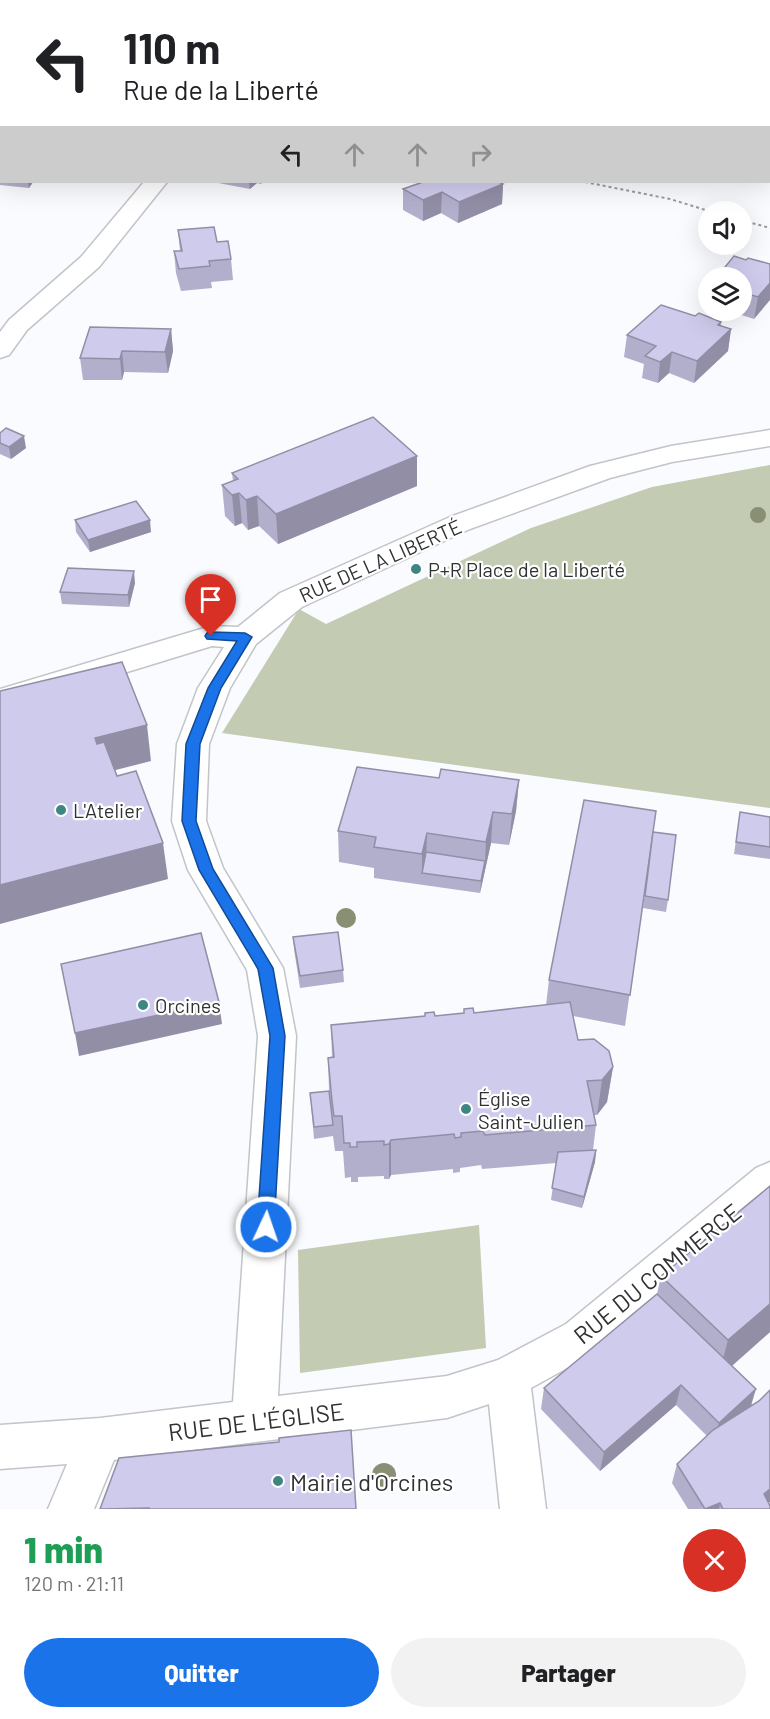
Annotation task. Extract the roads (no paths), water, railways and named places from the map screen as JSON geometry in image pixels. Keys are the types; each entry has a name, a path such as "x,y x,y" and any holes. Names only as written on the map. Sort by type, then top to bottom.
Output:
{"street":[{"path":"0,350 18,326 90,262 155,183"},
{"name":"RUE DE LA LIBERTÉ","path":"254,1421 278,1036 265,968 206,870 189,821 193,744 214,688 245,637 291,600 460,523 600,472 671,454 770,438"},
{"path":"0,700 211,636 245,637"},
{"name":"RUE DU COMMERCE","path":"508,1377 581,1338 770,1180"},
{"path":"508,1377 523,1509"},
{"name":"RUE DE L'ÉGLISE","path":"0,1447 100,1440 447,1398 508,1377"},
{"path":"71,1509 100,1440"}],"place":[{"name":"P+R Place de la Liberté","path":"416,569"},
{"name":"L'Atelier","path":"61,810"},
{"name":"Orcines","path":"143,1005"},
{"name":"Église Saint-Julien","path":"466,1109"},
{"name":"Mairie d'Orcines","path":"278,1481"}]}
